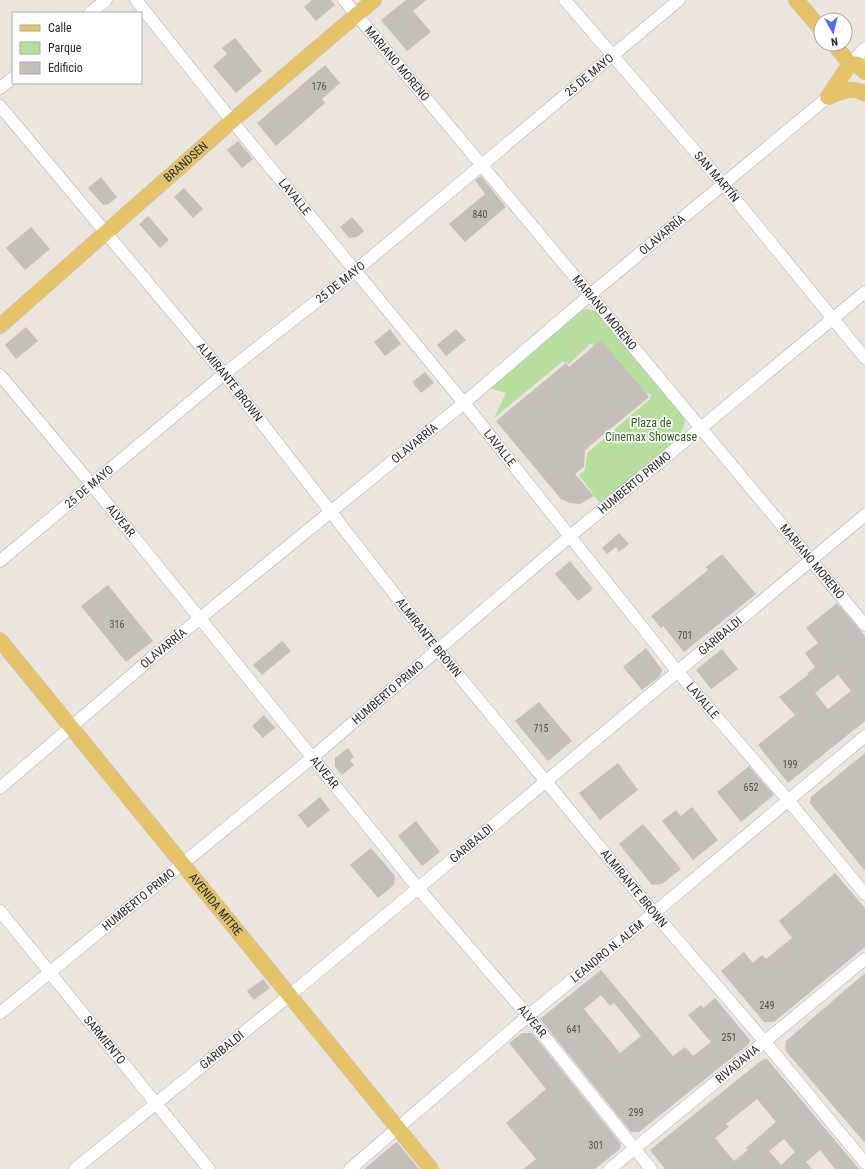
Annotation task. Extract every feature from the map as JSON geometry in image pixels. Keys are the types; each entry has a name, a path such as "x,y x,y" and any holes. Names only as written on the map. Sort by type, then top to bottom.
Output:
{"main road":[{"name":"BRANDSEN","path":"0,326 232,121 374,0"},
{"path":"796,0 813,20"},
{"path":"840,52 850,64 857,64 865,72"},
{"name":"OLAVARRÍA","path":"828,97 850,64"},
{"name":"OLAVARRÍA","path":"828,97 851,90 861,90 865,94"},
{"name":"AVENIDA MITRE","path":"0,640 431,1169"}],"street":[{"path":"91,12 106,0"},
{"name":"LAVALLE","path":"136,0 232,121 464,403 677,671 788,800 865,894"},
{"name":"MARIANO MORENO","path":"344,0 702,427 865,625"},
{"name":"SAN MARTÍN","path":"565,0 723,184 865,358"},
{"name":"25 DE MAYO","path":"0,561 224,374 355,271 481,164 679,0"},
{"name":"OLAVARRÍA","path":"850,64 865,48"},
{"path":"0,88 12,79"},
{"name":"OLAVARRÍA","path":"0,788 201,619 464,403 591,294 828,97"},
{"name":"ALMIRANTE BROWN","path":"0,106 107,232 224,374 437,649 547,780 654,913 765,1042 865,1163"},
{"name":"HUMBERTO PRIMO","path":"0,1013 313,757 569,536 865,292"},
{"name":"ALVEAR","path":"0,375 201,619 417,888 528,1016 651,1169"},
{"name":"GARIBALDI","path":"75,1169 290,995 865,515"},
{"name":"LEANDRO N. ALEM","path":"350,1169 528,1016 654,913 865,736"},
{"name":"SARMIENTO","path":"0,911 209,1169"},
{"name":"RIVADAVIA","path":"610,1169 865,959"}],"green space":[{"name":"Plaza de Cinemax Showcase","path":"588,309 597,312 683,414 685,422 679,439 600,503 579,475 585,470 587,453 650,399 651,395 648,393 640,401 591,343 569,364 563,361 494,418 506,393 489,388 582,310"}],"building":[{"path":"312,0 331,0 335,5 316,21 304,7"},
{"path":"406,0 426,0 413,11 431,32 407,51 381,20"},
{"path":"235,38 262,71 236,93 213,66 227,54 222,48"},
{"path":"325,65 340,83 322,99 325,103 276,146 257,123"},
{"path":"238,141 253,159 242,168 227,150"},
{"path":"481,176 506,207 465,242 449,224 485,194 475,180"},
{"path":"101,177 117,197 109,204 103,205 88,188"},
{"path":"184,188 203,209 193,218 174,197"},
{"path":"148,216 169,240 160,248 139,224"},
{"path":"352,217 364,231 357,237 349,238 340,227"},
{"path":"31,227 50,249 25,270 6,248"},
{"path":"26,327 38,341 16,359 5,345"},
{"path":"390,329 401,344 385,356 374,342"},
{"path":"456,329 466,340 446,356 437,345"},
{"path":"601,340 649,397 585,450 584,467 575,474 594,496 580,504 570,503 561,499 496,421 566,363 569,367"},
{"path":"425,372 434,383 421,393 412,382"},
{"path":"619,533 629,544 619,552 616,547 607,554 602,548"},
{"path":"722,554 756,594 684,652 663,626 661,628 651,616 708,570 706,567"},
{"path":"570,561 593,589 578,601 555,574"},
{"path":"108,585 153,641 126,662 81,606"},
{"path":"837,603 865,636 865,721 788,783 758,745 795,715 779,697 808,675 807,674 815,667 805,653 818,643 806,628","holes":["838,675 851,691 828,709 815,693"]},
{"path":"282,641 291,651 262,675 253,665"},
{"path":"646,648 662,670 660,676 642,690 623,667"},
{"path":"722,649 738,669 711,689 696,670"},
{"path":"539,702 572,741 548,761 515,721"},
{"path":"264,715 275,728 263,738 252,726"},
{"path":"348,748 354,757 350,760 354,765 342,775 335,767 335,758"},
{"path":"865,753 865,871 810,803 811,797"},
{"path":"618,763 638,790 600,820 579,793"},
{"path":"749,766 774,795 741,822 717,792"},
{"path":"320,797 330,810 308,828 298,815"},
{"path":"692,807 718,840 693,860 662,821 676,810 681,816"},
{"path":"416,821 440,852 422,866 398,836"},
{"path":"643,824 681,869 662,884 652,885 619,844"},
{"path":"371,848 395,876 394,885 378,898 350,865"},
{"path":"835,873 865,908 865,947 774,1022 764,1022 721,971 744,952 753,963 762,955 766,959 792,938 779,921"},
{"path":"601,970 673,1056 685,1047 693,1056 711,1042 688,1015 701,1005 703,1008 715,998 750,1040 749,1044 639,1132 631,1132 540,1019","holes":["601,995 610,1006 614,1003 641,1036 620,1053 584,1009"]},
{"path":"865,973 865,1143 785,1050 786,1041"},
{"path":"263,979 270,988 254,1000 247,991"},
{"path":"522,1033 532,1033 621,1144 620,1149 595,1169 523,1169 536,1159 506,1123 546,1089 509,1043"},
{"path":"767,1059 859,1169 835,1169 820,1150 806,1162 812,1169 665,1169 650,1150 762,1060","holes":["757,1099 776,1122 746,1148 748,1150 734,1161 715,1138 729,1127 726,1124","784,1139 795,1152 781,1165 769,1151"]},
{"path":"397,1142 419,1169 364,1169 395,1143"}]}
